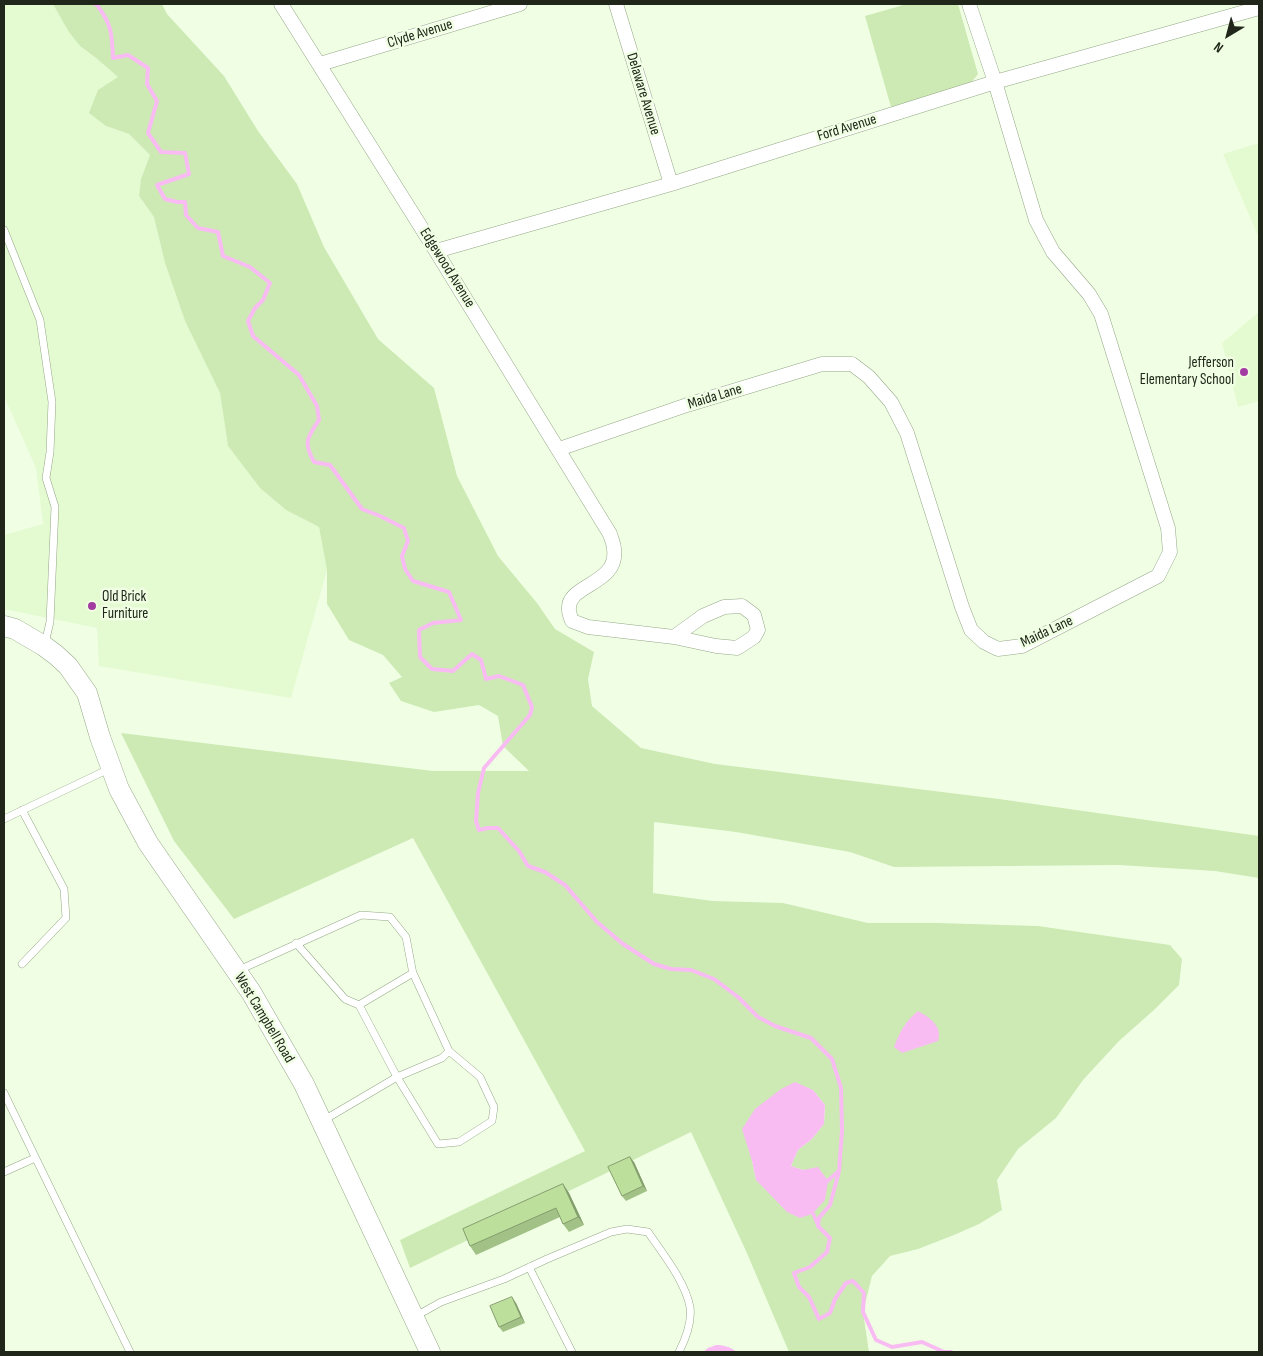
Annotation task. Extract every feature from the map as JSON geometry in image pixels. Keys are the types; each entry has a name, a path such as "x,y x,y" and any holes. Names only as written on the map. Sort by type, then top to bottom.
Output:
{"street":[{"name":"Edgewood Avenue","path":"282,4 610,534 614,548 614,562 608,572 580,591 572,599 568,609 572,621 588,627 674,637"},
{"name":"Clyde Avenue","path":"320,64 520,4"},
{"name":"Delaware Avenue","path":"616,4 671,184"},
{"name":"Maida Lane","path":"559,449 687,405 822,364 852,364 869,377 891,402 907,433 962,607 971,630 984,642 998,648 1022,646 1158,576 1170,552 1168,528 1101,314 1089,294 1053,252 1036,220 969,4"},
{"name":"Ford Avenue","path":"436,251 671,184 994,82 1259,8"},
{"path":"742,606 754,614 758,630 754,637 737,648 716,646 674,637 704,616 724,607 742,606"},
{"name":"West Campbell Road","path":"4,626 15,629 56,655 68,666 86,693 119,789 148,843 251,992 304,1084 430,1352"}],"lane":[{"path":"4,230 40,320 52,402 50,452 46,478 55,507 50,622 44,646"},
{"path":"4,819 111,768"},
{"path":"22,810 64,889 66,918 22,964"},
{"path":"236,971 296,943 361,915 390,917 406,937 413,974 449,1050 480,1077 494,1107 492,1121 459,1142 438,1144 396,1077 360,1005 345,999 296,943"},
{"path":"360,1005 413,974"},
{"path":"322,1122 396,1077 442,1058 449,1050"},
{"path":"4,1093 130,1352"},
{"path":"4,1172 35,1158"},
{"path":"413,1317 441,1302 504,1279 611,1232 627,1229 648,1232 680,1280 690,1308 687,1334 679,1352"},
{"path":"529,1267 572,1352"}],"shaded area":[{"path":"4,4 53,4 80,46 118,77 106,126 129,134 150,155 141,179 139,196 154,217 165,263 185,321 220,393 228,446 260,488 286,510 319,527 327,570 291,698 99,666 97,628 4,609 4,535 43,524 36,468 4,396"},
{"path":"53,4 162,4 167,14 224,76 258,131 297,184 324,247 378,339 434,388 457,476 498,556 537,603 555,629 594,652 588,679 592,706 641,748 715,764 999,799 1259,836 1259,878 1215,871 1119,865 894,867 850,852 736,832 654,822 653,893 713,901 783,903 868,923 1038,926 1170,945 1182,959 1179,985 1119,1041 1083,1080 1056,1118 1018,1149 997,1180 1002,1210 979,1224 954,1235 918,1249 890,1256 872,1276 863,1312 869,1352 789,1352 746,1251 691,1132 410,1268 400,1240 585,1151 413,838 234,919 174,841 121,733 433,771 529,771 503,746 498,716 479,705 434,712 401,701 389,683 402,677 383,655 349,640 327,604 327,570 319,527 286,510 260,488 228,446 220,393 185,321 165,263 154,217 139,196 141,179 150,155 129,134 106,126 89,113 98,90 118,77 80,46 69,32","holes":["813,1090 825,1105 824,1124 812,1139 798,1150 791,1166 803,1170 818,1167 756,1180 752,1161"]},
{"path":"907,4 958,4 978,74 970,84 891,107 865,16"},
{"path":"1259,143 1259,238 1223,154"},
{"name":"Jefferson Elementary School","path":"1259,312 1259,401 1238,407 1222,343"},
{"path":"918,1011 937,1026 939,1031 938,1041 902,1053 894,1047 898,1036 903,1027"},
{"path":"795,1082 813,1090 825,1105 824,1124 812,1139 798,1150 791,1166 803,1170 818,1167 828,1181 825,1200 812,1214 800,1218 787,1212 756,1180 742,1129 755,1109 781,1089"},
{"path":"716,1345 722,1345 737,1352 703,1352"}],"building":[{"path":"630,1157 643,1186 622,1196 608,1167"},
{"path":"563,1184 578,1217 563,1224 556,1208 470,1246 463,1229"},
{"path":"512,1297 521,1317 499,1327 490,1306"}],"waterway":[{"path":"95,4 102,12 108,24 113,58 128,55 148,68 147,84 157,101 148,133 161,152 185,153 189,174 157,185 165,199 185,202 186,215 198,228 218,232 223,256 250,267 270,283 263,300 255,308 248,321 253,336 299,375 317,406 319,420 308,440 308,450 314,462 330,465 362,509 404,528 408,541 402,556 405,569 413,581 449,592 461,620 433,623 419,630 420,657 432,669 453,671 472,654 481,660 486,679 499,676 523,685 532,707 530,715 484,768 478,793 476,821 479,830 498,828 519,851 528,866 545,872 565,885 597,922 623,944 654,964 671,969 691,970 714,979 738,997 758,1017 775,1026 811,1038 832,1059 841,1088 842,1131 839,1171 830,1205 819,1218 818,1226 830,1238 827,1252 810,1267 794,1273 799,1287 809,1297 819,1319 830,1313 835,1299 846,1283 853,1281 864,1293 863,1312 876,1340 892,1347 922,1342 944,1352 951,1352"},
{"path":"824,1184 839,1171"},
{"path":"812,1211 818,1225"}],"place":[{"name":"Jefferson Elementary School","path":"1244,372"},
{"name":"Old Brick Furniture","path":"92,606"}]}
